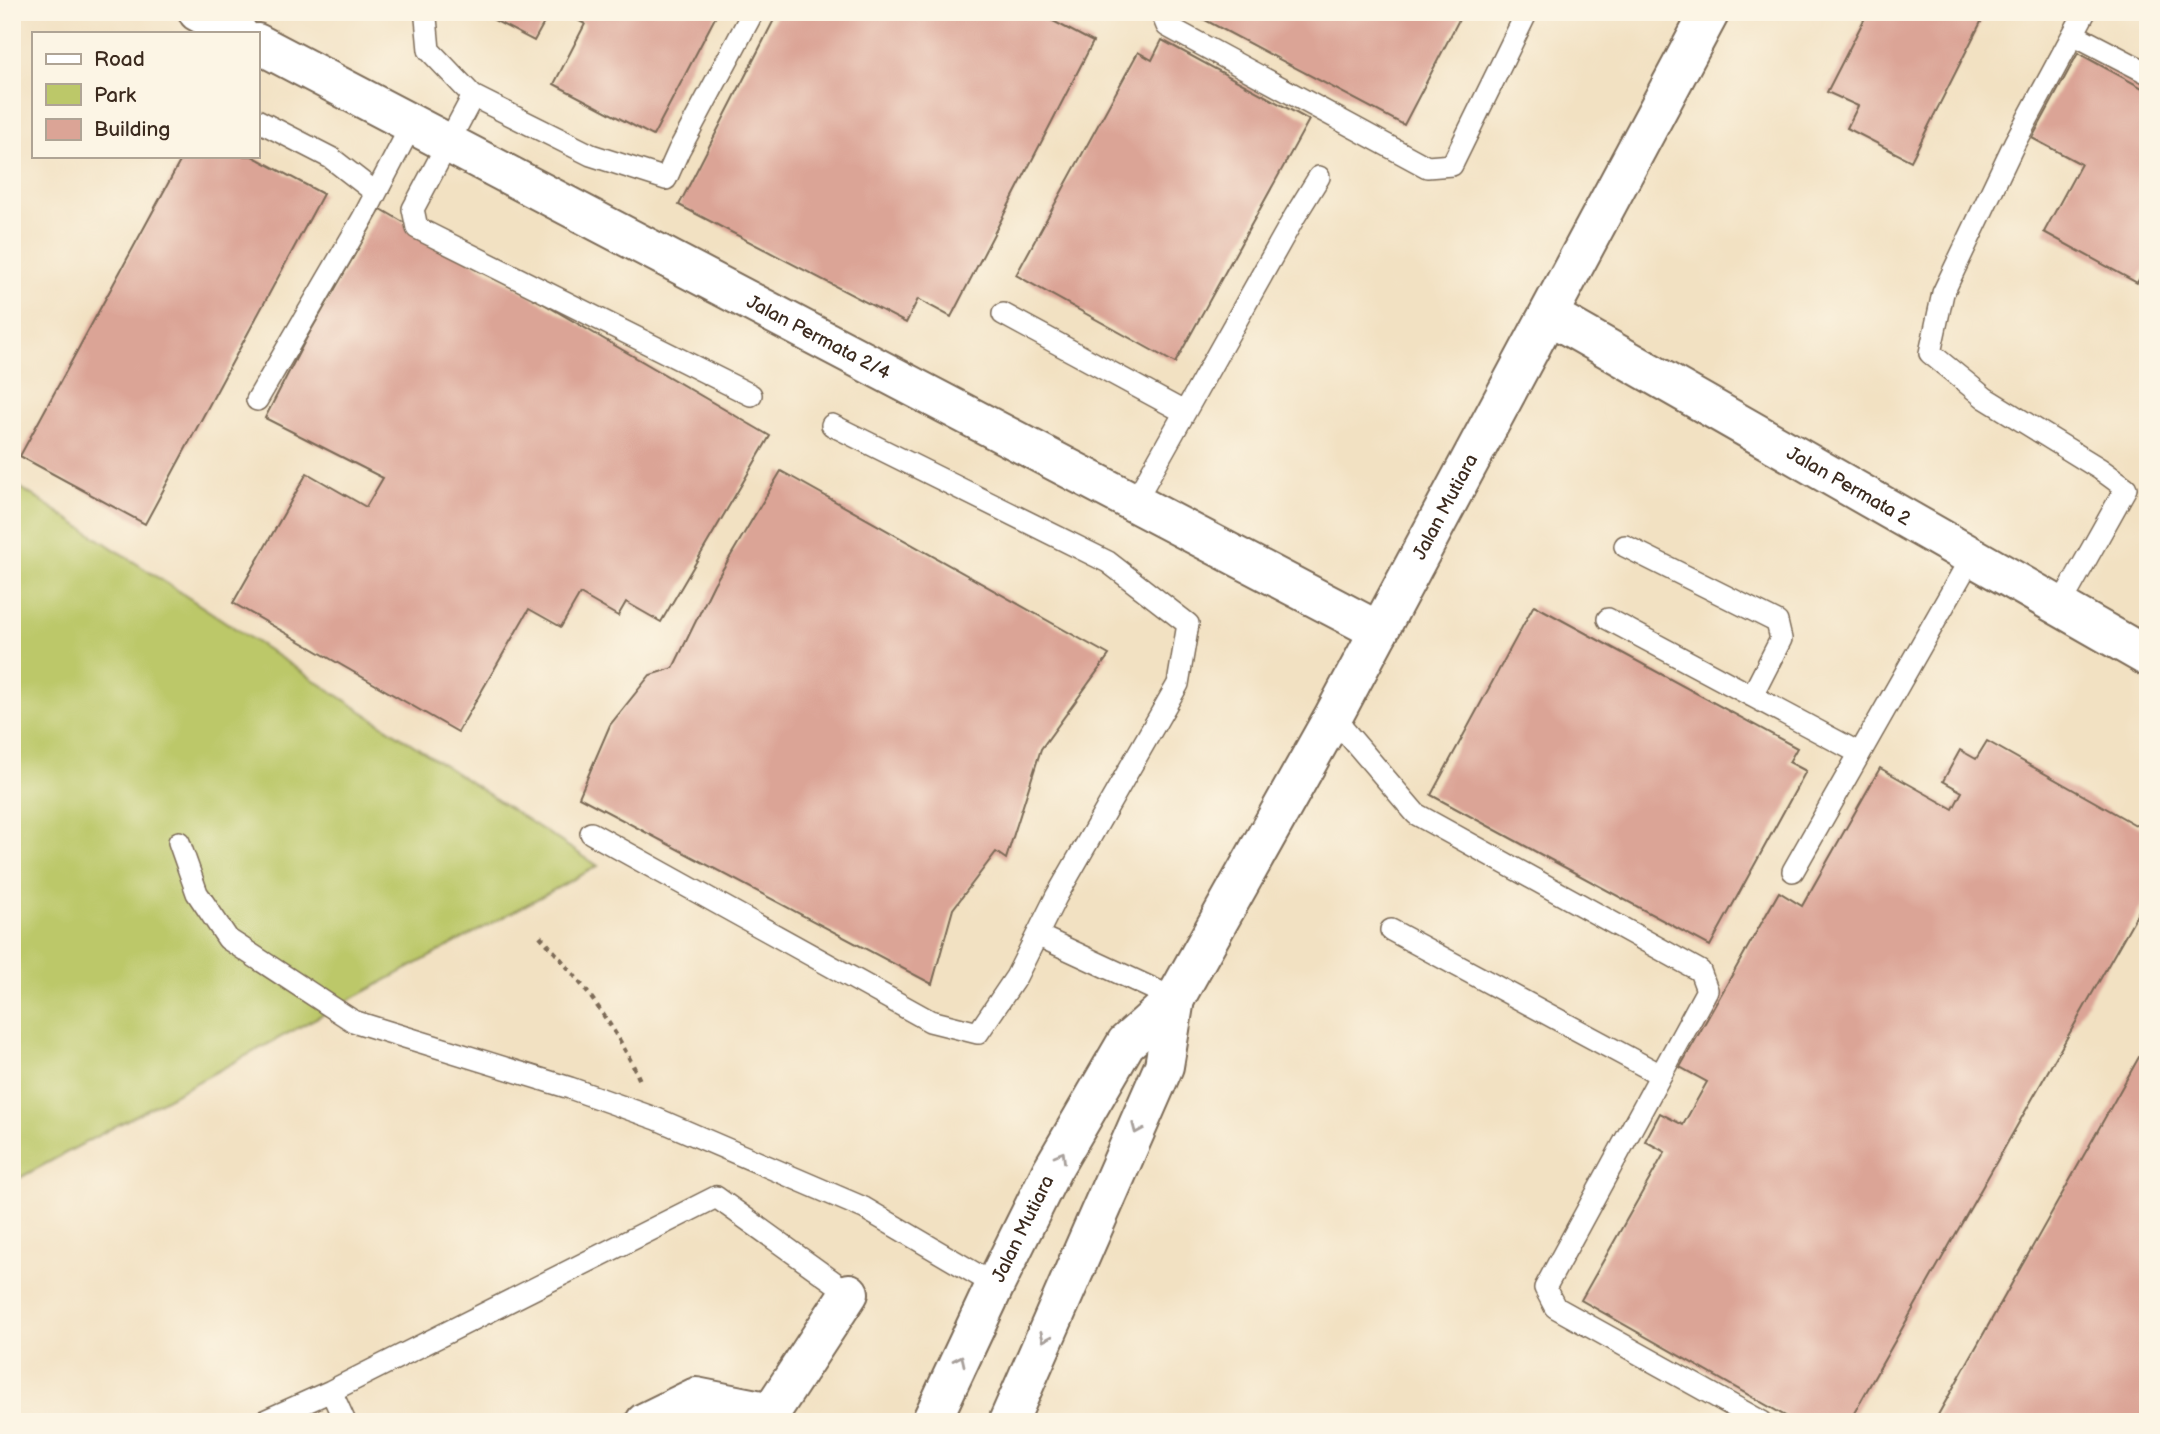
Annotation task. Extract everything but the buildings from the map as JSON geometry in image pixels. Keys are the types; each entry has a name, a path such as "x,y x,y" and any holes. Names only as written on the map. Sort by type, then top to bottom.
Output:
{"street":[{"path":"198,12 236,32"},
{"name":"Jalan Mutiara","path":"931,1422 1052,1170 1126,1043 1175,999 1333,717 1710,12"},
{"name":"Jalan Permata 2/4","path":"259,44 1379,631"},
{"name":"Jalan Permata 2","path":"1549,315 2148,657"},
{"path":"1008,1422 1164,1066 1175,999"},
{"path":"645,1422 696,1397 770,1417 849,1293"}],"lane":[{"path":"426,18 429,50 472,96 591,155 666,179 753,12"},
{"path":"1162,14 1167,26 1427,167 1452,165 1527,12"},
{"path":"2060,606 2126,488 1985,398 1930,353 1943,293 2015,142 2085,12"},
{"path":"2073,34 2148,73"},
{"path":"472,96 413,209 417,228 751,395"},
{"path":"259,121 331,158 376,192"},
{"path":"257,400 363,218 412,124"},
{"path":"1134,503 1319,177"},
{"path":"1003,314 1184,412"},
{"path":"591,833 930,1021 978,1033 1016,977 1063,885 1178,684 1188,624 1108,562 832,425"},
{"path":"1625,546 1777,622 1781,639 1752,696"},
{"path":"1793,871 1972,556"},
{"path":"1608,619 1859,753"},
{"path":"1333,717 1416,814 1700,971 1707,990 1545,1288 1555,1307 1762,1422"},
{"path":"179,842 197,893 228,939 353,1021 570,1088 657,1119 864,1208 995,1285"},
{"path":"1391,929 1661,1075"},
{"path":"1037,935 1175,999"},
{"path":"262,1422 331,1391 716,1198 849,1293"},
{"path":"331,1391 345,1422"}],"path":[{"path":"540,936 574,972 630,1057 657,1119"}],"green space":[{"path":"12,482 598,866 12,1182"}]}
